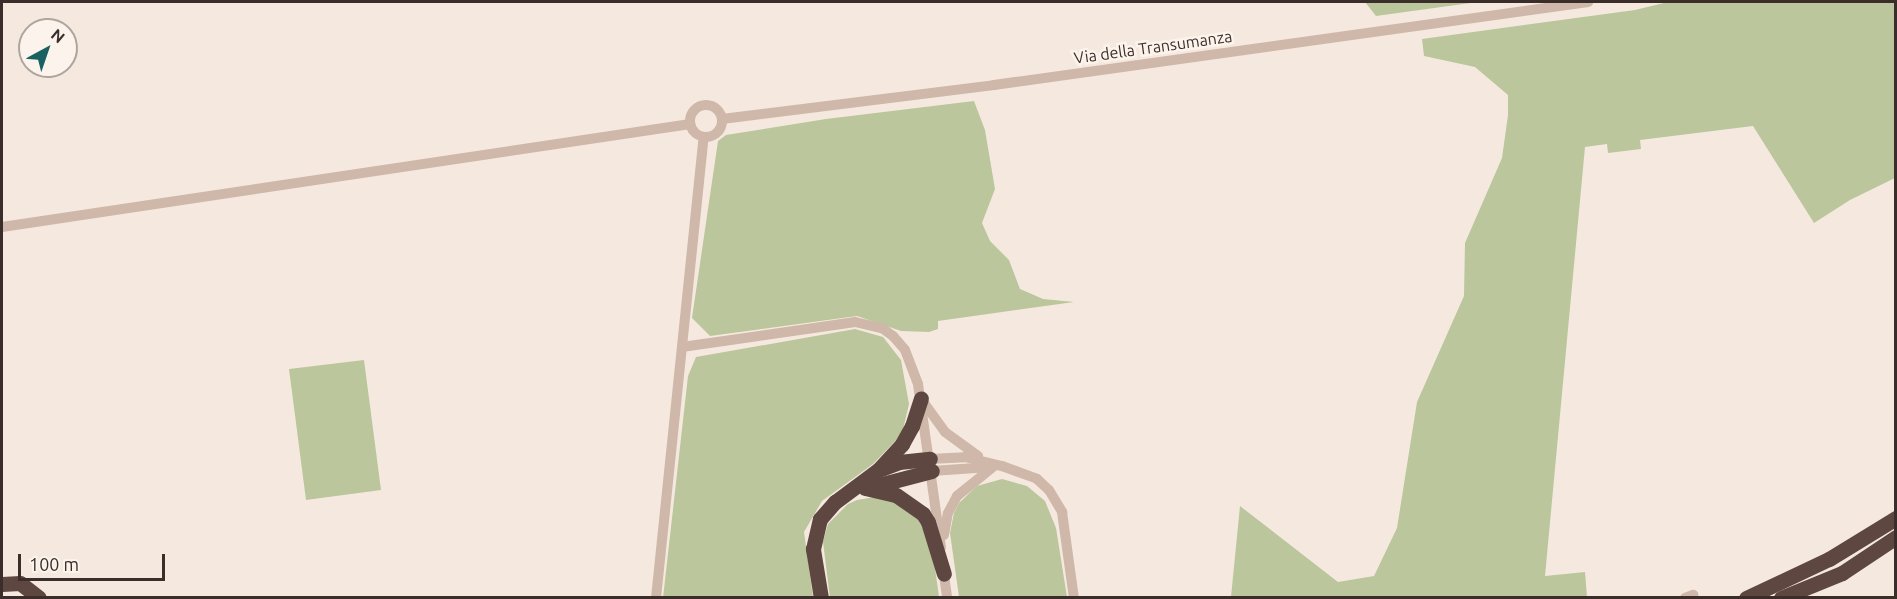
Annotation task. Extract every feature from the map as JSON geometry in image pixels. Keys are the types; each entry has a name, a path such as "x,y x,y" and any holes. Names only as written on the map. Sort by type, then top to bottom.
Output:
{"highway":[{"path":"820,597 813,549 816,528 826,510 878,470 902,444 912,426 921,398"},
{"path":"878,470 899,462 931,465"},
{"path":"847,493 931,465"},
{"path":"865,488 896,495 923,514 928,522 944,574"},
{"path":"1746,597 1829,559 1896,518"},
{"path":"1782,597 1842,573 1896,537"},
{"path":"2,584 20,584 39,597"}],"street":[{"name":"Via della Transumanza","path":"722,119 994,85 1588,2"},
{"path":"703,105 716,108 722,119 717,132 704,137 695,133 690,124 693,111 703,105"},
{"path":"2,227 690,124"},
{"path":"656,597 704,137"},
{"path":"682,347 847,323 868,324 882,328 905,350 918,384 931,465 947,597"},
{"path":"921,398 934,419 956,443 996,465"},
{"path":"931,465 964,457 1037,479 1057,501 1062,512 1074,597"},
{"path":"942,557 945,524 951,504 964,488 996,465"}],"green space":[{"path":"1365,2 1478,2 1376,16"},
{"path":"1668,2 1895,2 1895,178 1850,200 1814,223 1753,126 1640,140 1641,149 1608,153 1607,144 1585,147 1545,576 1585,572 1587,597 1231,597 1240,506 1338,582 1374,576 1397,528 1417,402 1464,296 1465,243 1502,158 1508,115 1508,95 1475,67 1424,56 1422,39 1635,10"},
{"path":"974,101 985,130 995,189 982,223 990,241 1009,260 1020,289 1043,299 1074,302 938,321 938,329 929,332 901,331 857,316 710,336 692,318 718,141 726,135 826,119"},
{"path":"855,329 883,337 901,360 909,404 902,434 873,464 822,501 804,532 813,597 663,598 688,376 696,357"},
{"path":"364,360 381,490 306,500 289,369"},
{"path":"1002,479 1027,486 1045,501 1056,528 1067,597 959,597 950,533 954,513 959,503 977,486"},
{"path":"883,497 913,510 932,546 939,597 830,598 823,542 828,524 848,504"}]}
